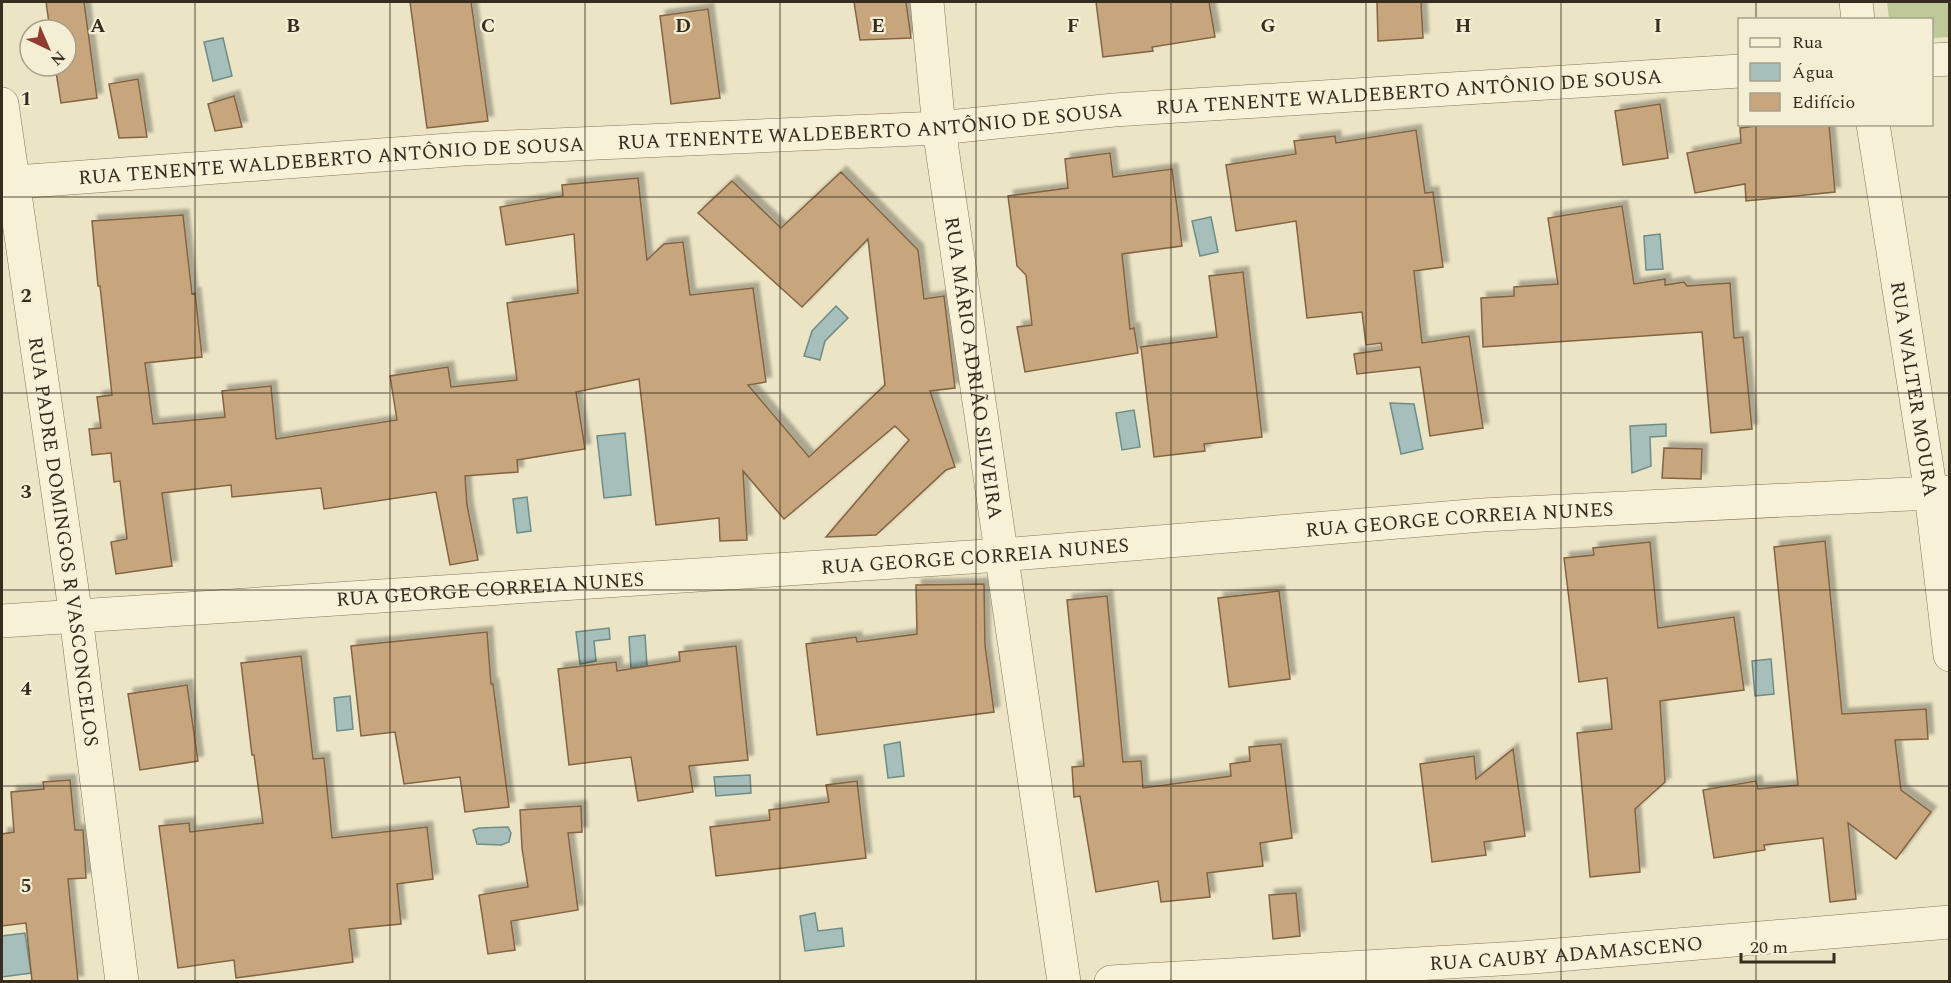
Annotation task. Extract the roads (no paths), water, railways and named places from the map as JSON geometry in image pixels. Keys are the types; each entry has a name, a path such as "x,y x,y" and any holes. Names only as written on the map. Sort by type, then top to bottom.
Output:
{"street":[{"name":"RUA MÁRIO ADRIÃO SILVEIRA","path":"927,2 939,128 1064,981"},
{"path":"1856,2 1858,18"},
{"path":"1933,60 1950,59"},
{"name":"RUA TENENTE WALDEBERTO ANTÔNIO DE SOUSA","path":"6,183 463,149 939,128 1114,110 1738,71"},
{"name":"RUA PADRE DOMINGOS R VASCONCELOS","path":"2,104 6,183 76,617 122,981"},
{"name":"RUA WALTER MOURA","path":"1873,126 1940,492 1950,655"},
{"name":"RUA GEORGE CORREIA NUNES","path":"2,621 1001,555 1482,515 1940,492"},
{"name":"RUA CAUBY ADAMASCENO","path":"1111,981 1533,957 1950,922"}],"water":[{"path":"223,38 232,76 213,81 204,42"},
{"path":"1211,217 1218,252 1200,256 1192,221"},
{"path":"1660,234 1663,269 1646,270 1644,236"},
{"path":"836,306 848,318 825,341 820,360 804,356 812,331"},
{"path":"1390,403 1414,404 1423,449 1401,454"},
{"path":"1134,410 1140,447 1122,450 1116,413"},
{"path":"1666,424 1666,436 1650,437 1651,466 1632,473 1630,426"},
{"path":"625,433 631,495 604,498 597,436"},
{"path":"527,497 531,531 517,533 513,499"},
{"path":"609,628 610,639 594,641 596,661 580,664 576,632"},
{"path":"645,635 647,666 631,668 629,637"},
{"path":"1771,659 1774,694 1755,696 1752,661"},
{"path":"350,696 353,729 337,731 334,698"},
{"path":"900,742 904,776 888,778 884,745"},
{"path":"750,775 751,793 716,796 714,777"},
{"path":"508,827 511,833 509,842 501,845 477,844 473,830"},
{"path":"815,913 818,931 842,928 844,946 805,951 800,916"},
{"path":"25,933 31,973 2,977 2,936"}]}
